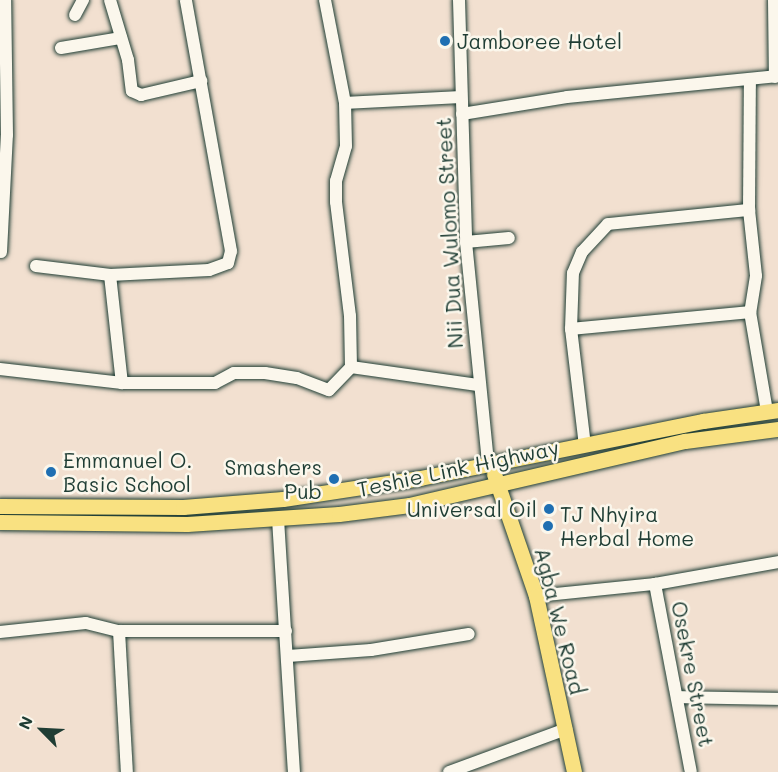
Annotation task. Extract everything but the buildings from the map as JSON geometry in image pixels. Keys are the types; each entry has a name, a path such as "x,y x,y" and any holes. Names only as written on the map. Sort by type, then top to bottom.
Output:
{"main road":[{"name":"Teshie Link Highway","path":"0,506 183,507 252,502 401,482 488,462 773,410"},
{"name":"Teshie Link Highway","path":"0,522 114,526 278,519 409,505 685,441 778,429"},
{"name":"Agba We Road","path":"488,462 499,483 536,596 574,772"}],"street":[{"path":"1,252 7,123 5,0"},
{"path":"75,15 83,0"},
{"path":"110,0 135,94 201,81"},
{"path":"36,266 110,275 209,270 228,263 231,251 186,0"},
{"path":"0,369 122,383 215,383 234,373 285,375 329,390 351,367 349,300 336,202 336,181 346,146 345,103 325,0"},
{"name":"Nii Dua Wulomo Street","path":"463,0 460,97 466,242 477,385 488,462"},
{"path":"462,114 567,97 777,77 774,0"},
{"path":"61,48 121,38"},
{"path":"750,80 749,210 756,276 750,312 773,410"},
{"path":"345,103 460,97"},
{"path":"585,446 571,330 573,273 582,252 608,224 749,210"},
{"path":"466,242 510,238"},
{"path":"110,275 122,383"},
{"path":"571,330 750,312"},
{"path":"351,367 477,385"},
{"path":"278,519 294,772"},
{"path":"536,596 655,584 778,562"},
{"name":"Osekre Street","path":"655,584 692,772"},
{"path":"0,632 86,623 119,631 286,631"},
{"path":"119,631 127,772"},
{"path":"288,656 371,650 469,634"},
{"path":"677,698 778,699"},
{"path":"449,772 566,729"}],"place":[{"name":"Jamboree Hotel","path":"445,41"},
{"name":"Emmanuel O. Basic School","path":"51,472"},
{"name":"Smashers Pub","path":"334,479"},
{"name":"Universal Oil","path":"549,509"},
{"name":"TJ Nhyira Herbal Home","path":"548,526"}]}
